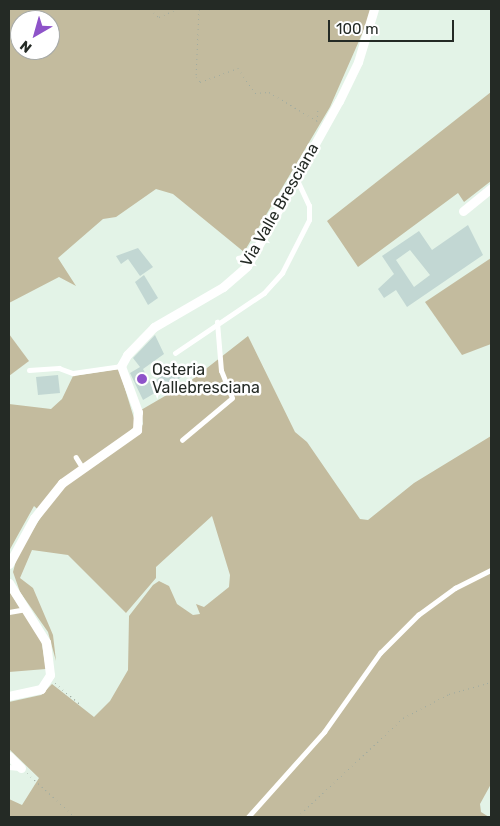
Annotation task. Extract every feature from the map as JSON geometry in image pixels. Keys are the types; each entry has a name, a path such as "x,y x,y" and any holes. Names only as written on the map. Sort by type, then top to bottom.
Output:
{"street":[{"name":"Via Valle Bresciana","path":"121,366 142,337 223,287 247,266 358,62 374,9"},
{"path":"463,211 491,188"},
{"path":"9,564 50,495 83,468 137,430 138,412 121,366"},
{"path":"9,583 46,642 50,677 40,689 9,696"},
{"path":"9,756 21,768"}],"lane":[{"path":"175,353 217,322 270,288 298,246 309,212 296,177"},
{"path":"238,258 246,256"},
{"path":"182,440 232,398 221,371 217,322"},
{"path":"29,370 59,368 73,373 121,366"},
{"path":"76,457 83,468"},
{"path":"248,817 324,732 380,653 418,615 455,588 491,570"},
{"path":"9,612 26,609"},
{"path":"9,767 21,768"}],"path":[{"path":"150,9 159,16 177,9"},
{"path":"199,9 196,77 200,82 238,68 254,92 275,95 317,121"},
{"path":"50,677 66,697 81,705"},
{"path":"296,817 403,718 449,694 491,682"},
{"path":"21,768 75,817"}],"shaded area":[{"path":"9,9 373,9 330,107 244,252 173,194 156,189 116,217 103,219 58,258 76,286 59,277 9,303"},
{"path":"491,92 491,181 464,202 458,193 358,267 327,221"},
{"path":"491,258 491,344 462,355 425,302"},
{"path":"9,334 29,361 9,376"},
{"path":"248,336 295,432 307,442 360,519 368,520 414,483 491,436 491,784 480,804 481,812 489,817 9,817 9,799 22,805 39,778 9,749 9,702 41,695 52,684 94,717 110,701 128,670 129,616 153,585 159,581 169,586 177,604 193,615 200,614 196,604 204,607 229,587 230,575 212,516 156,567 156,578 126,613 68,555 32,550 20,578 33,588 53,635 56,661 48,632 20,592 13,572 18,553 43,514 34,506 9,551 9,404 51,409 62,399 73,376 119,369 136,425 96,465 138,433 143,424 141,410 189,382"},
{"path":"9,591 41,639 46,669 9,672"}],"building":[{"path":"468,225 483,255 407,307 396,290 384,298 378,289 394,274 382,256 419,231 432,250","holes":["410,250 430,275 414,287 396,260"]},
{"path":"138,248 153,267 140,276 128,259 121,264 116,256"},
{"path":"144,275 158,298 148,305 135,282"},
{"path":"155,335 164,354 143,369 151,384 174,366 182,377 143,400 130,373 140,367 133,358"},
{"path":"58,375 60,393 38,395 36,377"}],"place":[{"name":"Osteria Vallebresciana","path":"142,379"}]}
